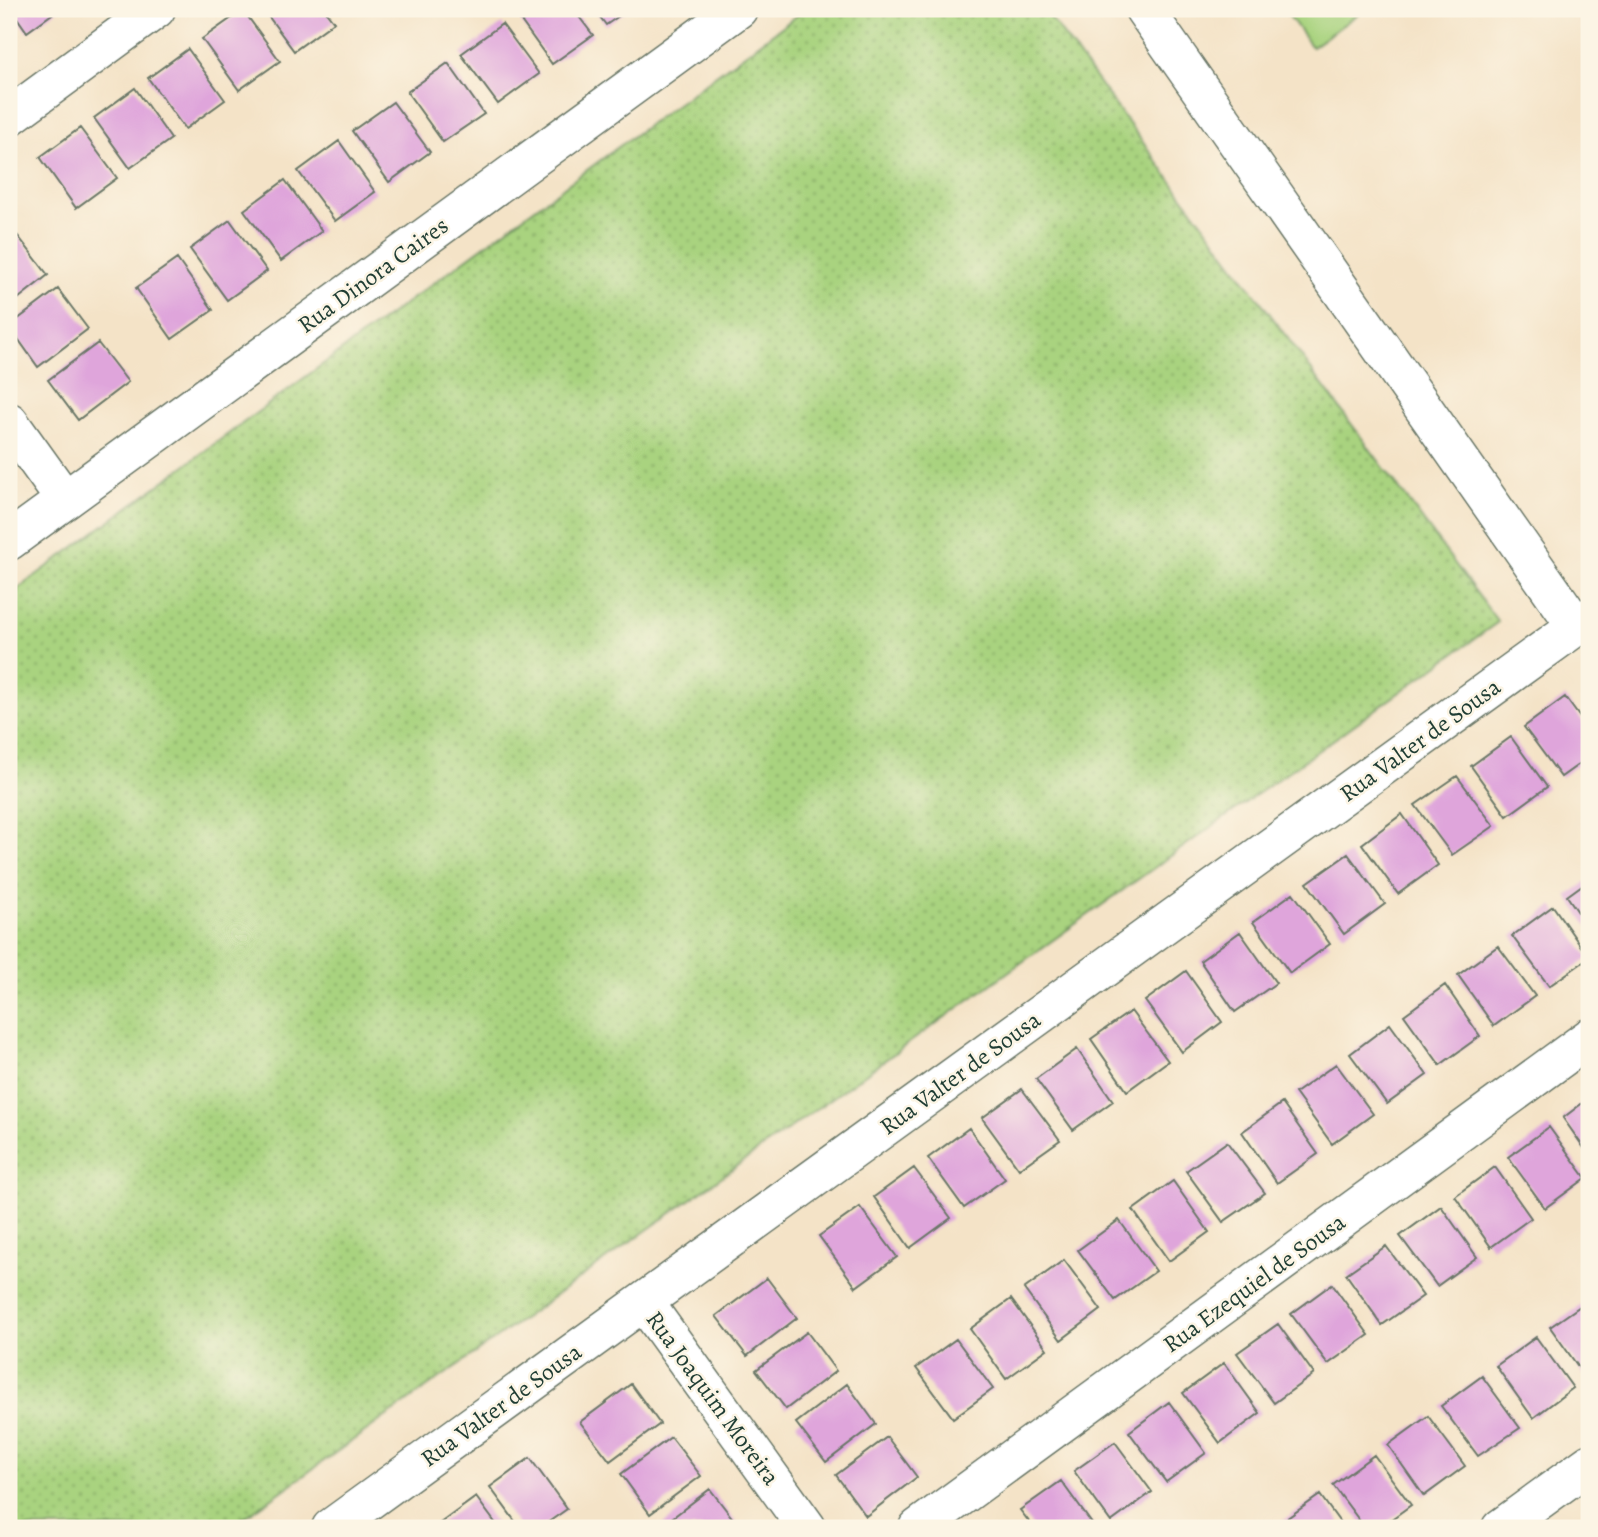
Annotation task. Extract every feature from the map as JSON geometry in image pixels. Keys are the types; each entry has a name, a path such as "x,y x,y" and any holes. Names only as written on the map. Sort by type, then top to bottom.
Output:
{"street":[{"path":"9,117 156,9"},
{"name":"Rua Dinora Caires","path":"9,541 738,9"},
{"path":"1144,9 1583,622"},
{"path":"9,422 65,500"},
{"name":"Rua Valter de Sousa","path":"331,1528 1583,622"},
{"name":"Rua Ezequiel de Sousa","path":"918,1528 1589,1038"},
{"name":"Rua Joaquim Moreira","path":"644,1302 807,1528"},
{"path":"1501,1528 1589,1464"}],"green space":[{"path":"806,9 1044,9 1498,622 230,1528 9,1528 9,595"},
{"path":"1284,9 1365,9 1312,47"}],"building":[{"path":"11,9 59,9 27,32"},
{"path":"263,9 324,9 334,22 294,51"},
{"path":"523,9 573,9 593,35 552,64 516,14"},
{"path":"594,9 629,9 606,25"},
{"path":"243,10 280,61 239,90 202,39"},
{"path":"502,24 539,74 498,104 461,54"},
{"path":"188,49 225,100 185,129 148,78"},
{"path":"448,63 484,114 443,142 407,92"},
{"path":"135,88 171,139 130,168 94,118"},
{"path":"393,102 430,152 389,182 352,131"},
{"path":"80,128 117,178 76,208 40,157"},
{"path":"339,141 375,192 335,221 298,171"},
{"path":"285,180 322,231 281,261 244,210"},
{"path":"230,220 267,271 227,300 190,249"},
{"path":"18,236 48,275 9,306 9,243"},
{"path":"177,259 213,310 172,339 136,288"},
{"path":"58,289 88,329 38,367 9,326"},
{"path":"98,343 128,382 78,420 48,380"},
{"path":"1565,697 1589,730 1589,757 1561,777 1524,727"},
{"path":"1511,737 1547,787 1507,816 1471,766"},
{"path":"1457,776 1494,826 1452,855 1415,805"},
{"path":"1402,814 1438,865 1398,894 1362,844"},
{"path":"1348,854 1385,904 1344,934 1307,883"},
{"path":"1589,880 1589,928 1567,896"},
{"path":"1293,893 1330,944 1290,973 1253,922"},
{"path":"1553,906 1589,958 1549,986 1512,936"},
{"path":"1240,932 1276,983 1235,1012 1200,961"},
{"path":"1498,946 1535,996 1494,1026 1458,975"},
{"path":"1186,971 1222,1022 1182,1052 1145,1001"},
{"path":"1445,985 1480,1036 1440,1065 1404,1015"},
{"path":"1131,1011 1168,1061 1127,1091 1091,1039"},
{"path":"1390,1024 1427,1075 1387,1104 1350,1054"},
{"path":"1077,1049 1113,1101 1073,1130 1036,1079"},
{"path":"1336,1064 1373,1114 1332,1144 1295,1093"},
{"path":"1022,1089 1060,1140 1019,1169 982,1118"},
{"path":"1589,1098 1589,1155 1563,1118"},
{"path":"1282,1103 1318,1154 1277,1183 1242,1132"},
{"path":"1549,1127 1586,1178 1545,1208 1508,1157"},
{"path":"969,1128 1005,1179 964,1208 928,1158"},
{"path":"1227,1142 1265,1193 1223,1222 1186,1171"},
{"path":"1495,1167 1531,1218 1491,1247 1455,1196"},
{"path":"914,1168 951,1218 910,1248 874,1197"},
{"path":"1173,1181 1209,1232 1169,1261 1133,1210"},
{"path":"1441,1206 1477,1257 1437,1286 1400,1236"},
{"path":"860,1207 897,1257 856,1287 819,1236"},
{"path":"1119,1220 1156,1271 1115,1300 1078,1250"},
{"path":"1386,1246 1423,1296 1382,1325 1346,1274"},
{"path":"1064,1260 1101,1310 1061,1340 1024,1289"},
{"path":"767,1278 797,1318 747,1356 716,1316"},
{"path":"1332,1284 1369,1335 1328,1364 1291,1314"},
{"path":"1011,1299 1047,1349 1006,1379 970,1329"},
{"path":"1589,1300 1589,1377 1587,1379 1550,1327"},
{"path":"1278,1324 1314,1374 1274,1403 1237,1353"},
{"path":"807,1332 836,1371 786,1409 756,1370"},
{"path":"1536,1337 1573,1388 1533,1418 1496,1366"},
{"path":"956,1339 993,1389 953,1418 916,1368"},
{"path":"1224,1363 1260,1413 1220,1443 1183,1393"},
{"path":"1482,1376 1520,1428 1478,1456 1441,1406"},
{"path":"631,1384 660,1424 610,1461 580,1422"},
{"path":"847,1384 876,1424 826,1462 796,1423"},
{"path":"1169,1402 1206,1453 1166,1482 1129,1432"},
{"path":"1428,1416 1465,1466 1424,1496 1388,1445"},
{"path":"671,1437 701,1476 650,1514 621,1474"},
{"path":"887,1437 917,1477 866,1516 836,1475"},
{"path":"1115,1442 1152,1492 1111,1522 1074,1471"},
{"path":"1374,1455 1411,1505 1379,1528 1365,1528 1333,1485"},
{"path":"530,1458 567,1509 540,1528 520,1528 490,1487"},
{"path":"1061,1481 1095,1528 1034,1528 1020,1510"},
{"path":"710,1489 740,1528 659,1528"},
{"path":"1320,1495 1344,1528 1283,1528 1279,1524"},
{"path":"476,1497 499,1528 436,1526"}]}
